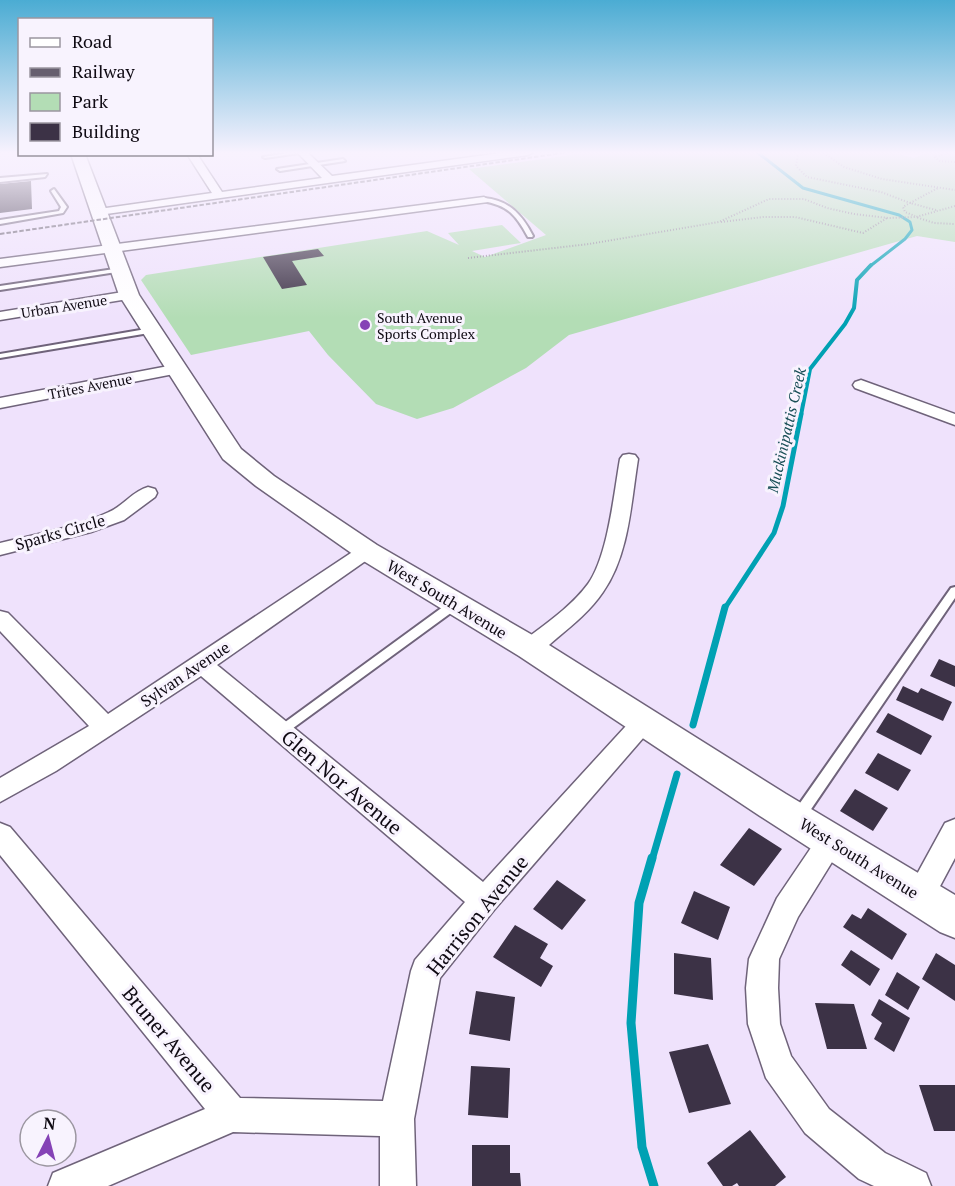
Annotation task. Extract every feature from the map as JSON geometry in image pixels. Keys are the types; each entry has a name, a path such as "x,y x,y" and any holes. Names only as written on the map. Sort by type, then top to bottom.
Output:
{"street":[{"name":"West South Avenue","path":"97,207 129,295 232,454 265,481 367,551 530,648 955,918"},
{"path":"99,213 139,207"},
{"path":"0,262 425,207"},
{"name":"Urban Avenue","path":"0,316 129,295"},
{"name":"Trites Avenue","path":"0,403 179,369"},
{"path":"861,385 955,420"},
{"path":"530,648 575,611 597,587 612,549 629,459"},
{"name":"Sparks Circle","path":"0,549 84,528 117,516 148,493"},
{"name":"Sylvan Avenue","path":"0,790 42,767 105,727 367,551"},
{"path":"0,618 105,727"},
{"name":"Glen Nor Avenue","path":"201,664 484,901"},
{"name":"Harrison Avenue","path":"398,1186 397,1119 426,971 484,901 645,723"},
{"path":"920,896 955,831"},
{"name":"Bruner Avenue","path":"0,835 232,1115"},
{"path":"831,841 787,908 764,959 762,988 765,1024 778,1066 817,1121 872,1166 912,1186"},
{"path":"66,1186 232,1115 397,1119"}],"lane":[{"path":"0,222 61,212 64,207"},
{"path":"507,207 520,217 530,236"},
{"path":"0,288 121,270"},
{"path":"0,356 153,330"},
{"path":"796,819 955,590"},
{"path":"281,731 338,692 455,604"}],"path":[{"path":"719,222 751,207"},
{"path":"825,207 888,218 916,217 949,207"},
{"path":"903,207 905,212 934,223 955,224"},
{"path":"927,207 938,210"},
{"path":"468,258 589,244 719,222 772,216 804,218 835,228 863,233 888,218"}],"green space":[{"path":"514,207 955,207 955,242 917,236 569,335 526,368 453,408 417,419 376,404 328,355 309,331 191,355 141,280 146,275 427,231 459,245 448,233 502,225 521,243 472,251 485,257 546,235"}],"building":[{"path":"0,207 32,207 32,209 0,213"},
{"path":"318,249 324,256 292,261 307,285 282,289 263,257"},
{"path":"939,659 955,666 955,687 930,676"},
{"path":"903,686 918,693 921,688 952,702 943,721 896,700"},
{"path":"888,713 932,736 921,755 876,732"},
{"path":"878,753 911,770 898,791 865,773"},
{"path":"855,789 888,808 873,831 840,811"},
{"path":"749,828 782,849 754,886 720,865"},
{"path":"557,880 586,900 562,930 533,909"},
{"path":"694,891 730,907 718,940 681,923"},
{"path":"868,908 907,934 892,960 843,927 852,914 861,919"},
{"path":"515,925 548,944 540,958 553,966 541,987 493,957"},
{"path":"851,950 880,969 870,986 841,965"},
{"path":"674,953 711,958 713,1000 674,994"},
{"path":"936,953 955,965 955,1001 922,979"},
{"path":"897,972 920,987 908,1010 885,995"},
{"path":"476,991 515,997 510,1041 469,1034"},
{"path":"879,999 910,1018 894,1052 874,1039 882,1023 871,1015"},
{"path":"815,1003 854,1004 867,1049 827,1049"},
{"path":"708,1044 731,1104 689,1113 669,1052"},
{"path":"471,1066 510,1068 508,1118 468,1115"},
{"path":"919,1085 955,1085 955,1131 934,1131"},
{"path":"750,1130 786,1177 775,1186 739,1186 737,1183 732,1186 723,1186 707,1163"},
{"path":"472,1145 510,1145 510,1173 520,1173 521,1186 472,1186"}],"waterway":[{"name":"Muckinipattis Creek","path":"869,267 905,239 912,230 910,222 899,215 872,207"},
{"name":"Muckinipattis Creek","path":"801,415 810,369 845,324 854,308 857,280 869,267"},
{"name":"Muckinipattis Creek","path":"725,608 774,533 783,506 801,414"},
{"name":"Muckinipattis Creek","path":"693,725 725,607"},
{"name":"Muckinipattis Creek","path":"652,860 677,774"},
{"name":"Muckinipattis Creek","path":"652,858 639,903 631,1023 642,1147 654,1186"}],"railway":[{"path":"0,234 185,207"}],"place":[{"name":"South Avenue Sports Complex","path":"365,325"}]}
